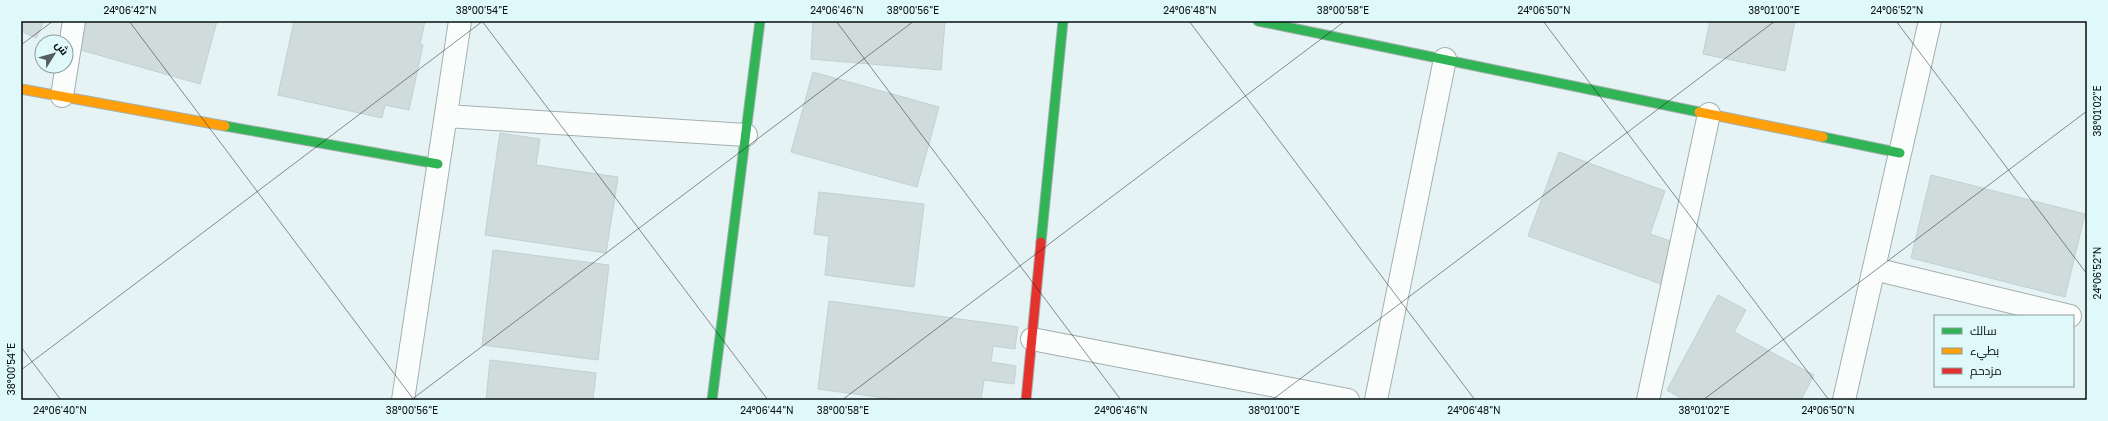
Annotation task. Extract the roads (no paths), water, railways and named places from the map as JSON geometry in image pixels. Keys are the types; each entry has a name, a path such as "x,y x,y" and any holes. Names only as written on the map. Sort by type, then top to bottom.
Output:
{"street":[{"path":"62,96 74,21"},
{"path":"403,400 460,21"},
{"path":"712,400 760,21"},
{"path":"1026,400 1063,21"},
{"path":"1258,21 1900,153"},
{"path":"1844,400 1930,21"},
{"path":"1376,400 1445,60"},
{"path":"21,88 438,164"},
{"path":"1648,400 1709,114"},
{"path":"446,116 746,134"},
{"path":"1874,269 2066,315"},
{"path":"2074,317 2087,320"},
{"path":"1032,339 1348,400"}]}
